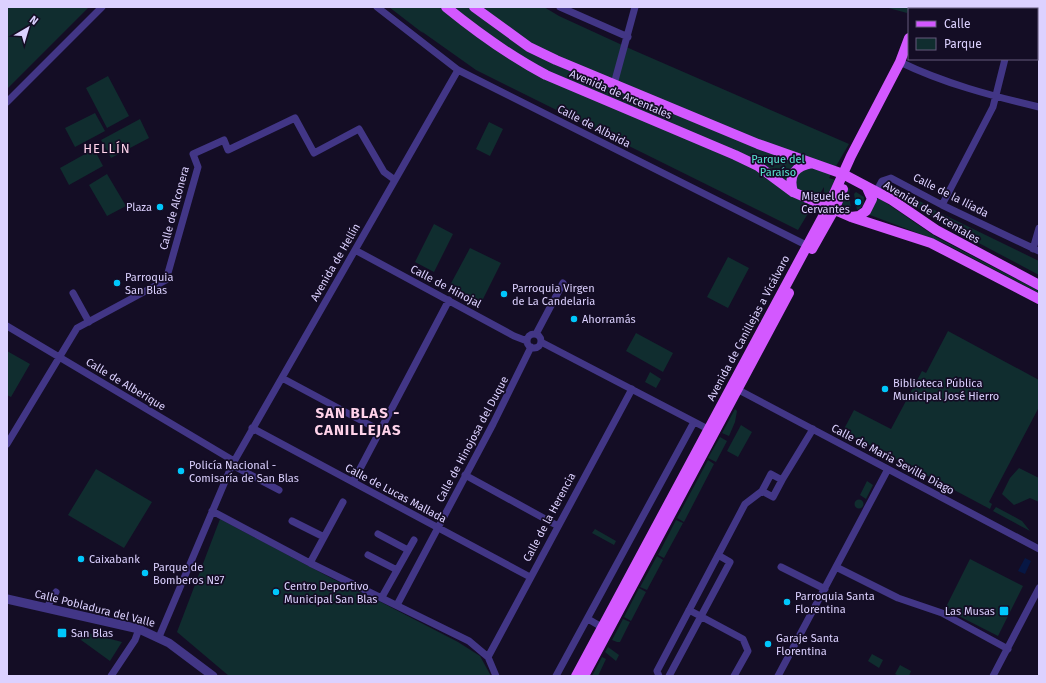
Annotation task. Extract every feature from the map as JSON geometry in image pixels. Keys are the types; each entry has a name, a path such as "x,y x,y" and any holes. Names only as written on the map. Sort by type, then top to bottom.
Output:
{"main road":[{"name":"Avenida de Arcentales","path":"446,7 492,43 525,64 546,75 758,166 793,192 851,217 931,243 1039,299"},
{"name":"Avenida de Arcentales","path":"474,7 529,47 752,142 845,175 871,193 892,200 936,230 1039,286"},
{"name":"Avenida de Canillejas a Vicálvaro","path":"576,676 606,629 809,246 831,208 845,175 905,61 908,44"},
{"path":"793,192 790,183 795,170 802,164 812,163"},
{"name":"Avenida de Arcentales","path":"851,217 859,216 866,212 871,193"},
{"name":"Avenida de Canillejas a Vicálvaro","path":"584,676 606,629 708,429 734,388"}],"street":[{"path":"7,102 102,7"},
{"name":"Calle de Albaida","path":"377,7 458,70 809,246"},
{"path":"560,7 628,37"},
{"path":"614,84 635,7"},
{"path":"942,205 993,107 994,96 1005,60"},
{"path":"905,61 994,96 1039,107"},
{"name":"Avenida de Hellín","path":"159,637 233,463 458,70"},
{"name":"Calle de Alconera","path":"7,444 77,328 166,280 198,167 193,154 224,140 228,150 295,118 314,153 359,129 384,172 395,180"},
{"name":"Calle de la Ilíada","path":"871,193 882,181 890,178 942,205 1036,250"},
{"path":"1036,250 1039,228"},
{"name":"Calle de Hinojal","path":"355,250 529,344"},
{"name":"Calle de Hinojosa del Duque","path":"397,605 465,475 529,344 530,335 536,334 563,283"},
{"path":"73,292 89,322"},
{"path":"353,482 379,430 449,300"},
{"name":"Calle de Alberique","path":"7,326 233,463"},
{"path":"529,344 538,347 541,342 541,337 536,334"},
{"path":"541,342 708,429"},
{"path":"282,378 379,430"},
{"name":"Calle de María Sevilla Diago","path":"734,388 1039,549"},
{"name":"Calle de la Herencia","path":"488,657 632,389"},
{"path":"556,676 694,422"},
{"name":"Calle de Lucas Mallada","path":"252,428 530,577"},
{"path":"762,491 773,497 813,429"},
{"path":"233,463 278,490"},
{"path":"778,676 888,469"},
{"path":"659,676 657,671 745,504 762,491 771,474 782,480"},
{"path":"465,475 558,526"},
{"path":"310,563 343,502"},
{"path":"212,511 310,563 469,641 481,649 488,657 496,676"},
{"path":"292,521 324,537"},
{"path":"378,534 408,550"},
{"path":"382,597 414,540"},
{"path":"368,555 397,570"},
{"path":"669,676 730,562 718,555"},
{"path":"780,567 824,589"},
{"path":"836,567 898,598 942,613 1008,649"},
{"path":"993,676 1039,588"},
{"path":"46,607 56,592"},
{"name":"Calle Pobladura del Valle","path":"7,599 139,629 159,637 188,656 213,676"},
{"path":"689,610 744,639 748,651 734,676"},
{"path":"588,619 606,629"},
{"path":"111,676 135,640 139,629"}],"green space":[{"path":"7,7 89,7 7,89"},
{"name":"Parque del Paraíso","path":"389,7 544,7 559,16 633,50 849,144 829,178 835,180 826,198 822,196 824,187 798,230 476,70 421,31 424,34"},
{"path":"885,7 909,7 907,13"},
{"path":"108,76 129,116 107,128 86,88"},
{"path":"95,113 105,131 75,147 65,128"},
{"path":"140,119 149,138 111,158 101,140"},
{"path":"489,122 503,129 490,156 476,149"},
{"path":"94,149 103,166 69,185 60,168"},
{"path":"107,174 126,206 107,216 89,185"},
{"path":"889,184 925,204 924,205 1039,261 1039,275 941,223 887,188"},
{"path":"848,188 850,189 849,194 851,209 841,204"},
{"path":"856,192 864,197 863,205 857,210 854,194"},
{"path":"879,198 936,237 1039,291 1039,293 944,243 870,215 869,213 876,199"},
{"path":"434,224 453,234 434,272 415,262"},
{"path":"470,248 501,263 480,305 448,289"},
{"path":"728,257 749,268 728,308 707,297"},
{"path":"948,331 1039,380 1039,407 989,502 992,504 990,509 843,431 854,410 891,429 922,371 926,373"},
{"path":"636,333 673,353 663,372 626,351"},
{"path":"7,351 30,364 11,397 7,395"},
{"path":"650,372 661,379 656,388 645,382"},
{"path":"735,409 737,411 735,422 729,436 722,433"},
{"path":"741,425 752,432 738,457 727,451"},
{"path":"720,437 727,441 716,462 708,458"},
{"path":"708,460 714,464 684,522 677,518"},
{"path":"1019,468 1039,478 1039,502 1030,498 1014,505 1002,494 1010,478"},
{"path":"96,469 152,502 124,548 68,515"},
{"path":"867,481 873,485 866,499 860,495"},
{"path":"859,499 864,504 859,509 854,504"},
{"path":"996,507 1022,521 1030,531 993,511"},
{"name":"Centro Deportivo Municipal San Blas","path":"220,519 346,586 373,598 458,642 480,656 491,676 229,676 177,632"},
{"path":"676,520 683,523 664,558 658,555"},
{"path":"595,529 616,541 614,545 592,533"},
{"path":"657,556 663,560 647,590 640,587"},
{"path":"970,559 1023,586 998,636 945,609"},
{"path":"639,588 646,592 631,621 624,617"},
{"path":"623,619 630,622 620,642 617,642 612,640"},
{"path":"84,632 122,642 110,661 81,640"},
{"path":"608,647 619,655 616,661 605,652"},
{"path":"872,654 883,660 879,668 868,661"},
{"path":"602,657 606,659 598,676 592,676"},
{"path":"900,665 911,671 909,676 899,676 895,674"}],"water":[{"path":"1025,558 1031,561 1025,574 1018,571"}],"place":[{"name":"Miguel de Cervantes","path":"858,202"},
{"name":"Plaza","path":"160,207"},
{"name":"Parroquia San Blas","path":"117,283"},
{"name":"Parroquia Virgen de La Candelaria","path":"504,294"},
{"name":"Ahorramás","path":"574,319"},
{"name":"Biblioteca Pública Municipal José Hierro","path":"885,389"},
{"name":"Policía Nacional - Comisaría de San Blas","path":"181,471"},
{"name":"Caixabank","path":"81,559"},
{"name":"Parque de Bomberos Nº7","path":"145,573"},
{"name":"Centro Deportivo Municipal San Blas","path":"276,592"},
{"name":"Parroquia Santa Florentina","path":"787,602"},
{"name":"Las Musas","path":"1004,611"},
{"name":"San Blas","path":"62,633"},
{"name":"Garaje Santa Florentina","path":"768,644"}],"district":[{"name":"HELLÍN","path":"107,148"},
{"name":"SAN BLAS - CANILLEJAS","path":"358,422"}]}
